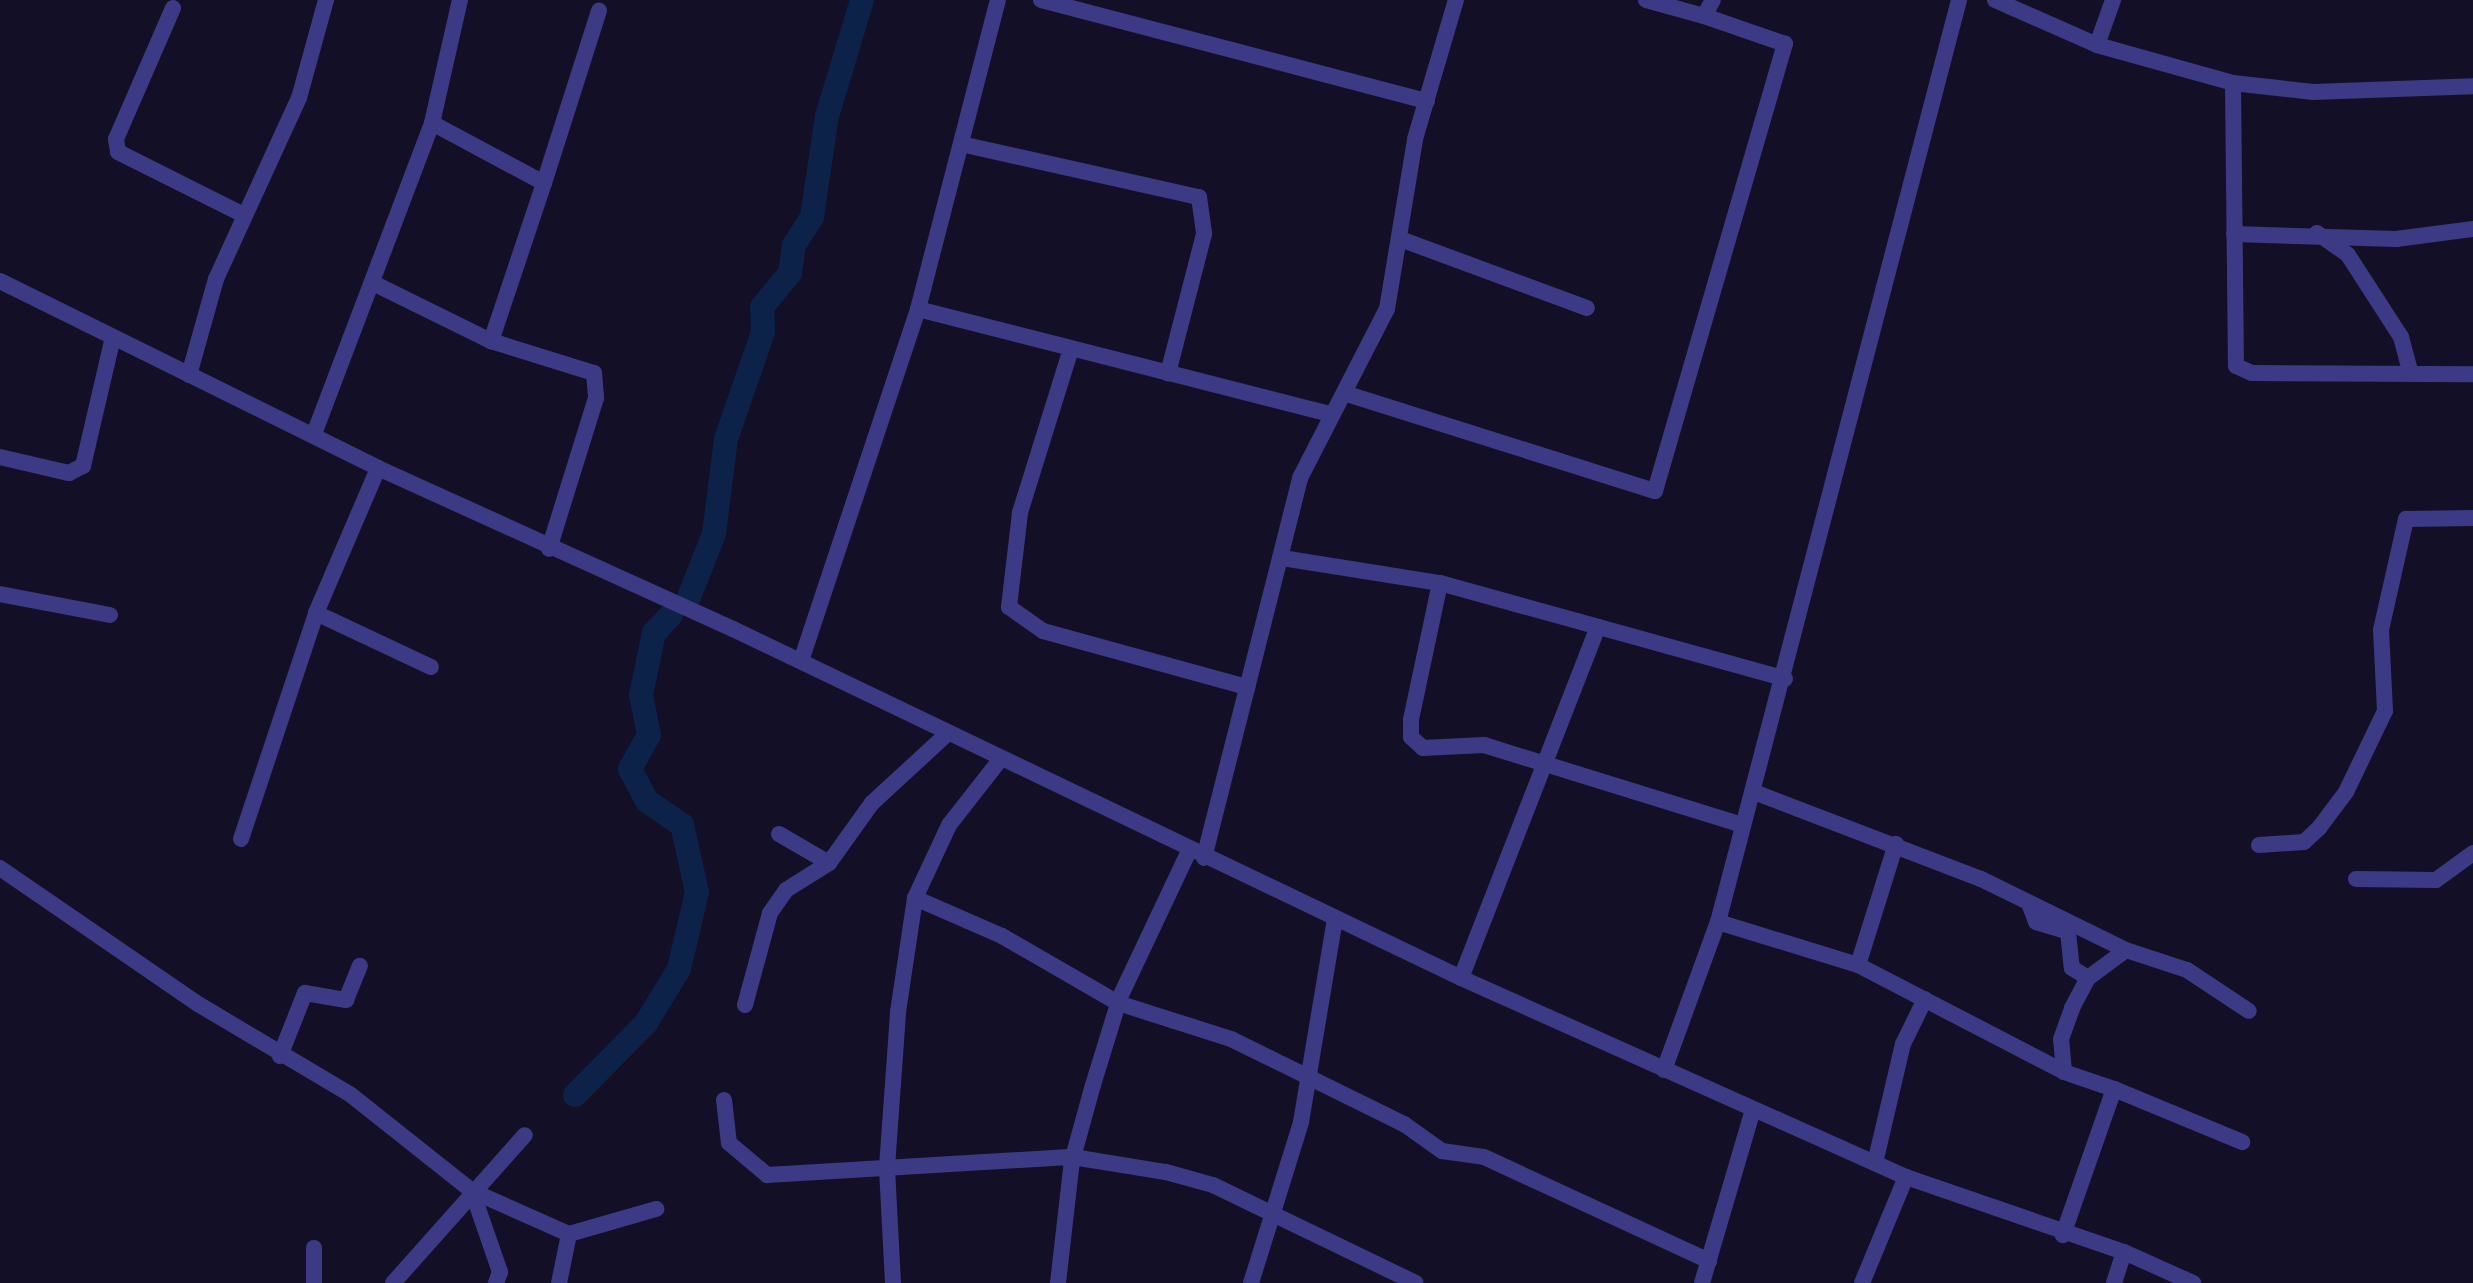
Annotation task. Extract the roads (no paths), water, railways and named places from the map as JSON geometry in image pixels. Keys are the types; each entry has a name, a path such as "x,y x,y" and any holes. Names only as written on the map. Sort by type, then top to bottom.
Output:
{"street":[{"path":"189,375 244,215 299,98 326,0"},
{"path":"314,434 432,123 460,0"},
{"path":"801,661 918,309 998,0"},
{"path":"1041,0 1427,101"},
{"path":"1058,1283 1073,1157 1118,1003 1197,855 1247,687 1300,478 1329,414 1344,393 1383,319 1403,240 1427,101 1456,0"},
{"path":"1344,393 1655,491 1785,44 1646,0"},
{"path":"1704,16 1713,0"},
{"path":"1664,1070 1718,922 1754,792 1959,0"},
{"path":"1995,0 2097,45 2233,83 2313,92 2473,86"},
{"path":"2097,45 2113,0"},
{"path":"173,8 116,139 118,152 244,215"},
{"path":"491,341 599,11"},
{"path":"2233,83 2234,234 2241,370 2473,374"},
{"path":"432,123 544,183"},
{"path":"961,144 1199,197 1204,234 1168,373"},
{"path":"2234,234 2315,232 2396,239 2473,229"},
{"path":"2315,232 2354,264 2401,337 2411,374"},
{"path":"1403,240 1587,308"},
{"path":"0,281 378,468 549,549 801,661 1197,855 1461,978 1906,1177 2063,1235 2124,1252 2193,1283"},
{"path":"373,283 491,341 594,373 598,387 549,549"},
{"path":"918,309 1070,352 1329,414"},
{"path":"0,457 69,473 83,466 113,337"},
{"path":"1070,352 1020,513 1009,607 1043,631 1247,687"},
{"path":"241,839 316,613 378,468"},
{"path":"2259,845 2304,842 2319,828 2346,792 2385,711 2381,630 2406,519 2473,518"},
{"path":"1282,558 1440,583 1785,679"},
{"path":"1440,583 1411,737 1423,748 1484,745 1544,769 1743,825"},
{"path":"0,594 110,615"},
{"path":"316,613 431,667"},
{"path":"1461,978 1598,627"},
{"path":"745,1005 770,913 786,890 829,863 872,803 947,734"},
{"path":"893,1283 887,1167 898,1012 915,898 949,825 1000,760"},
{"path":"1754,792 1896,844 2030,906 2106,934 2126,950 2187,970 2249,1011"},
{"path":"779,834 829,863"},
{"path":"1858,965 1896,844"},
{"path":"2356,879 2436,880 2473,853"},
{"path":"0,868 280,1056 351,1095 472,1191 569,1234 656,1209"},
{"path":"915,898 1002,936 1118,1003 1231,1039 1308,1082 1404,1124 1442,1151 1484,1157 1709,1261"},
{"path":"2030,906 2036,922 2068,932 2072,968 2088,978"},
{"path":"1251,1283 1273,1217 1308,1082 1335,919"},
{"path":"1718,922 1858,965 2064,1072 2114,1089 2242,1142"},
{"path":"2064,1072 2061,1039 2088,978 2126,950"},
{"path":"280,1056 305,993 346,1000 360,966"},
{"path":"1875,1163 1903,1044 1925,999"},
{"path":"2063,1235 2114,1089"},
{"path":"724,1100 729,1143 767,1175 1073,1157 1187,1176 1416,1283"},
{"path":"1702,1283 1753,1110"},
{"path":"393,1283 525,1135"},
{"path":"1862,1283 1906,1177"},
{"path":"472,1191 500,1272 496,1283"},
{"path":"559,1283 569,1234"},
{"path":"314,1248 314,1283"},
{"path":"2114,1283 2124,1252"}],"waterway":[{"path":"689,597 714,534 726,439 763,332 762,307 790,273 794,245 812,217 827,116 862,0"},
{"path":"575,1095 646,1023 679,969 697,892 682,825 647,801 630,769 649,735 641,695 654,633 671,615"}]}
